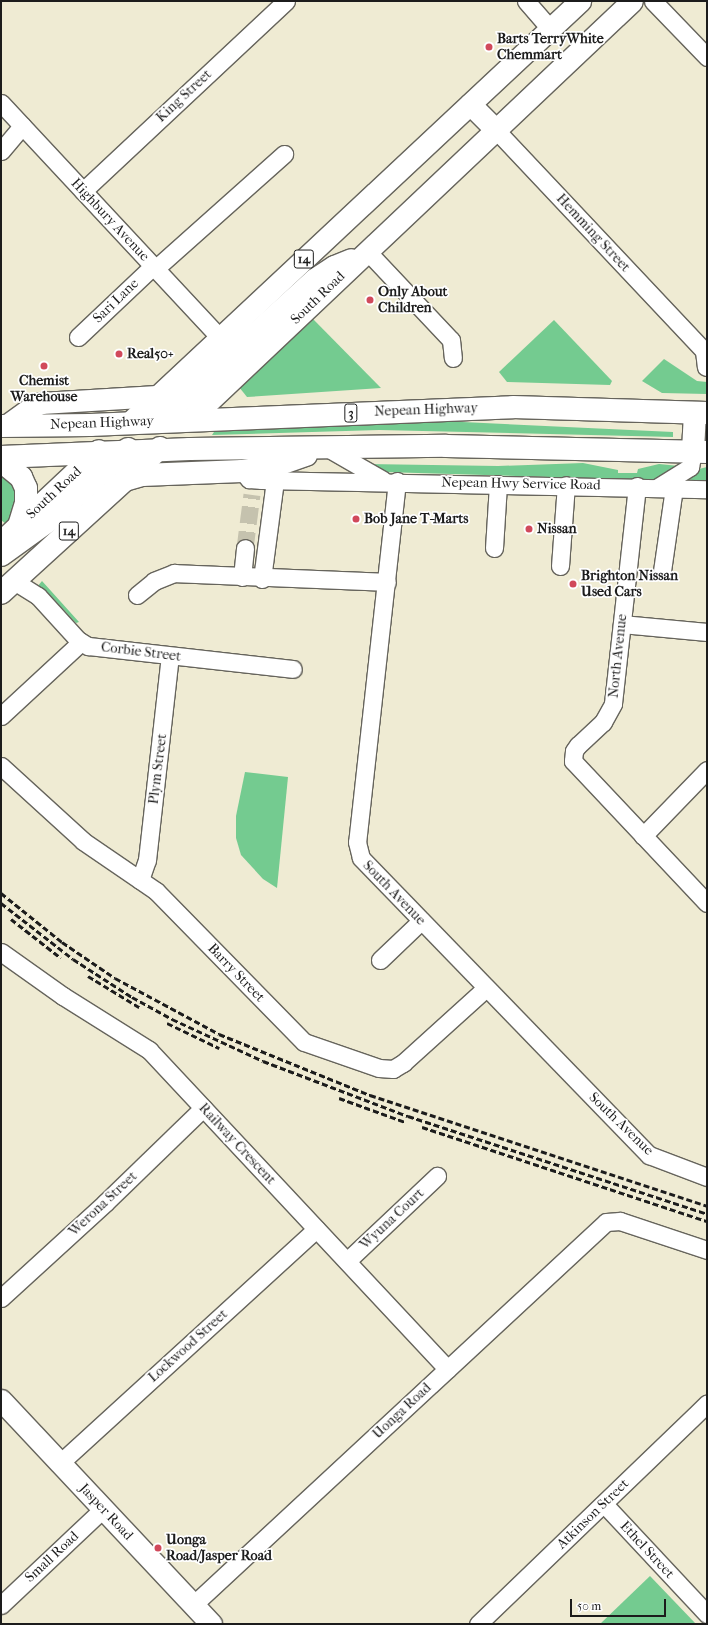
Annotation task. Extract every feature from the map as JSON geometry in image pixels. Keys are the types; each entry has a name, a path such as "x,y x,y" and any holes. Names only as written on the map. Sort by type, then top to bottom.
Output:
{"highway":[{"name":"Nepean Highway","path":"4,426 129,423 190,419 513,407 701,413"},
{"path":"1,457 156,452 190,449 326,449 518,446 700,452 701,413"},
{"name":"South Road","path":"7,587 156,452 190,419"},
{"path":"1,555 47,523 158,421"},
{"name":"South Road","path":"1,543 129,423"},
{"path":"124,480 144,475 249,482 274,466 326,449"},
{"path":"1,461 21,477 26,488 26,503 19,526"}],"main road":[{"name":"South Road","path":"129,423 219,337 580,1"},
{"name":"South Road","path":"190,419 632,1"},
{"name":"Hemming Street","path":"470,104 495,129"},
{"path":"158,421 306,286 334,266 365,253"},
{"path":"292,270 306,286"},
{"path":"219,337 230,341 244,342"},
{"path":"4,426 30,408 41,403 157,396"},
{"name":"Jasper Road","path":"1,1400 211,1624"}],"street":[{"name":"King Street","path":"83,191 286,1"},
{"path":"526,1 550,29"},
{"path":"653,1 707,57"},
{"name":"Highbury Avenue","path":"1,103 219,337"},
{"path":"1,151 22,126"},
{"name":"Hemming Street","path":"495,129 704,351 706,367"},
{"name":"Sari Lane","path":"78,337 154,267 284,154"},
{"path":"365,253 451,340 453,358"},
{"name":"Nepean Hwy Service Road","path":"326,449 391,481"},
{"path":"657,488 690,467 700,452"},
{"path":"262,579 275,480"},
{"name":"Nepean Hwy Service Road","path":"249,482 275,480 391,481 566,486 637,486 707,489"},
{"name":"South Avenue","path":"391,481 387,582 358,848 363,862 649,1155 707,1177"},
{"path":"494,548 498,484"},
{"path":"560,566 566,486"},
{"name":"North Avenue","path":"637,486 611,709 603,722 578,745 574,752 573,761 707,903"},
{"path":"662,571 674,488"},
{"path":"242,577 245,548"},
{"path":"137,595 154,581 174,573 262,579 387,582"},
{"name":"Corbie Street","path":"7,587 38,596 87,645 170,656 293,669"},
{"path":"622,624 707,632"},
{"path":"1,716 87,645"},
{"name":"Plym Street","path":"140,880 147,860 170,656"},
{"name":"Barry Street","path":"1,766 83,841 156,891 302,1040 379,1068 393,1068 403,1063 486,988"},
{"path":"640,832 707,770"},
{"path":"380,960 421,921"},
{"name":"Railway Crescent","path":"1,952 63,996 143,1045 447,1369"},
{"name":"Werona Street","path":"1,1298 111,1198 203,1108"},
{"name":"Wyuna Court","path":"347,1261 436,1176"},
{"name":"Uonga Road","path":"193,1604 602,1225 614,1220 707,1250"},
{"name":"Lockwood Street","path":"60,1463 316,1229"},
{"name":"Atkinson Street","path":"478,1624 707,1404"},
{"name":"Ethel Street","path":"604,1504 707,1614"},
{"name":"Small Road","path":"1,1605 103,1509"}],"green space":[{"path":"312,318 381,388 247,397 239,387"},
{"path":"554,320 612,381 610,385 507,382 499,372"},
{"path":"664,359 697,381 707,382 707,394 662,393 642,381"},
{"path":"441,421 673,432 673,437 379,430 212,435 214,432 263,429"},
{"path":"583,463 618,470 618,473 637,473 638,469 659,464 679,466 657,479 649,480 384,472 366,464 498,466"},
{"path":"707,467 707,481 680,479 699,469"},
{"path":"1,474 19,489 14,514 6,524 1,520"},
{"path":"42,581 79,622 76,623 51,596 37,587"},
{"path":"245,772 288,777 277,888 263,879 241,855 236,838 236,816"},
{"path":"650,1576 696,1624 600,1624"}],"tunnel":[{"path":"245,548 252,494"}],"railway":[{"path":"1,893 62,942 115,978 219,1034 370,1095 707,1206"},
{"path":"1,903 73,959 132,997 172,1019 263,1061 408,1116 707,1214"},
{"path":"11,919 61,958"},
{"path":"88,976 139,1007"},
{"path":"167,1023 219,1048"},
{"path":"339,1098 405,1122"},
{"path":"422,1127 707,1221"}],"place":[{"name":"Barts TerryWhite Chemmart","path":"489,47"},
{"name":"Only About Children","path":"370,300"},
{"name":"Real50+","path":"119,354"},
{"name":"Chemist Warehouse","path":"44,366"},
{"name":"Bob Jane T-Marts","path":"356,519"},
{"name":"Nissan","path":"529,529"},
{"name":"Brighton Nissan Used Cars","path":"573,584"},
{"name":"Uonga Road/Jasper Road","path":"158,1548"}]}
